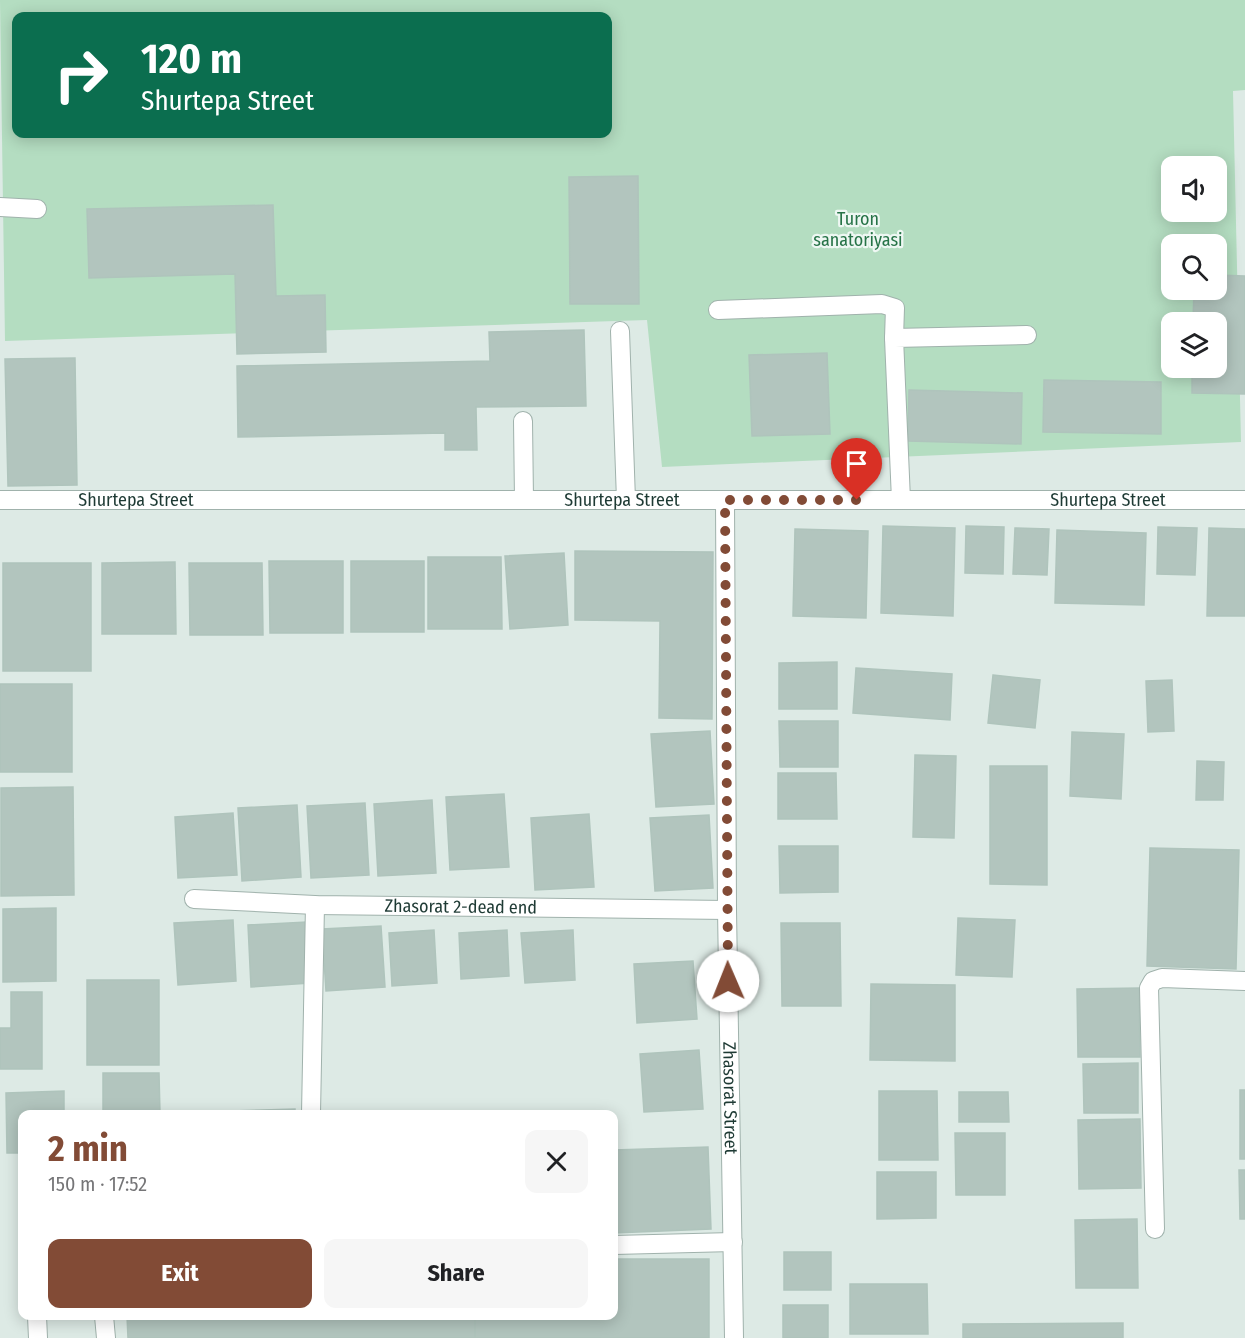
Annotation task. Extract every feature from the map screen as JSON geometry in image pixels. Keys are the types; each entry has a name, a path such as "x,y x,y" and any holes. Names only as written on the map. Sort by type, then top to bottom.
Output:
{"street":[{"path":"0,207 37,209"},
{"path":"718,310 882,304 895,308 894,338 901,500"},
{"path":"620,331 626,500"},
{"path":"894,338 1027,335"},
{"path":"523,421 524,500"},
{"name":"Shurtepa Street","path":"0,500 1245,500"},
{"name":"Zhasorat Street","path":"725,500 727,910 734,1338"},
{"name":"Zhasorat 2-dead end","path":"194,899 315,905 727,910"},
{"path":"312,1110 315,905"},
{"path":"1155,1229 1149,988 1153,981 1162,978 1245,981"},
{"path":"618,1245 733,1242"},
{"path":"37,1320 38,1338"},
{"path":"105,1320 106,1338"}],"green space":[{"name":"Turon sanatoriyasi","path":"0,0 1245,0 1245,90 1233,91 1241,442 662,467 647,320 5,341"}],"building":[{"path":"638,176 639,304 570,304 569,177"},
{"path":"273,205 276,296 325,295 326,352 237,354 235,274 89,278 87,209"},
{"path":"1227,275 1245,276 1245,394 1192,393 1192,378 1227,378 1227,312 1193,312 1194,300 1227,300"},
{"path":"584,330 586,406 476,407 477,450 445,450 445,433 238,437 237,366 490,361 489,332"},
{"path":"827,353 830,434 752,436 749,355"},
{"path":"75,358 77,485 8,486 5,359"},
{"path":"1044,380 1161,382 1161,434 1043,432"},
{"path":"909,390 1022,393 1021,444 908,441"},
{"path":"883,526 955,528 953,616 881,613"},
{"path":"966,526 1004,527 1003,574 965,573"},
{"path":"1158,527 1197,528 1195,575 1157,574"},
{"path":"1015,528 1049,529 1047,575 1013,574"},
{"path":"1209,528 1245,529 1245,616 1207,616"},
{"path":"795,529 868,531 866,618 793,616"},
{"path":"1057,530 1146,533 1144,605 1055,603"},
{"path":"575,551 713,552 712,719 659,718 660,621 575,620"},
{"path":"564,553 568,625 510,629 505,556"},
{"path":"428,557 501,557 502,629 428,629"},
{"path":"269,561 343,561 343,633 270,633"},
{"path":"351,561 424,561 424,632 351,632"},
{"path":"175,562 176,634 102,634 102,563"},
{"path":"3,563 91,563 91,671 3,671"},
{"path":"189,563 262,563 263,635 190,635"},
{"path":"837,662 837,709 779,709 779,663"},
{"path":"856,668 952,674 950,720 853,713"},
{"path":"993,675 1040,680 1035,728 988,723"},
{"path":"1172,680 1174,731 1148,732 1146,681"},
{"path":"0,684 72,684 72,772 0,772"},
{"path":"779,721 838,721 838,767 780,767"},
{"path":"710,731 714,804 656,807 651,734"},
{"path":"1072,732 1124,734 1121,799 1070,796"},
{"path":"915,755 956,756 954,838 913,837"},
{"path":"1197,761 1224,762 1223,800 1196,800"},
{"path":"990,766 1047,766 1047,885 990,884"},
{"path":"778,773 836,773 837,819 778,819"},
{"path":"73,787 74,895 1,896 1,788"},
{"path":"504,794 509,867 450,870 446,797"},
{"path":"432,800 436,873 378,876 374,804"},
{"path":"365,803 369,875 311,878 307,806"},
{"path":"297,805 301,877 242,881 238,808"},
{"path":"233,813 237,875 178,878 175,817"},
{"path":"589,814 594,887 535,890 531,818"},
{"path":"709,815 713,888 655,891 650,818"},
{"path":"779,846 838,846 838,892 780,893"},
{"path":"1150,848 1239,850 1236,969 1147,966"},
{"path":"56,908 56,981 3,982 3,909"},
{"path":"958,918 1015,920 1012,977 956,975"},
{"path":"233,920 236,981 178,985 174,923"},
{"path":"307,922 310,983 251,987 248,925"},
{"path":"781,923 840,923 841,1006 782,1006"},
{"path":"381,926 385,987 326,991 322,929"},
{"path":"434,930 437,983 392,986 389,933"},
{"path":"507,930 509,976 461,979 459,933"},
{"path":"573,930 575,980 525,983 521,933"},
{"path":"693,961 697,1019 637,1023 634,964"},
{"path":"87,980 159,980 159,1065 87,1065"},
{"path":"871,984 955,985 955,1061 870,1060"},
{"path":"1139,988 1140,1057 1078,1057 1077,989"},
{"path":"11,992 42,992 42,1069 0,1069 0,1028 11,1028"},
{"path":"699,1050 703,1109 644,1112 640,1054"},
{"path":"1138,1063 1138,1113 1084,1113 1083,1064"},
{"path":"103,1073 159,1073 160,1110 103,1110"},
{"path":"1240,1090 1245,1090 1245,1159 1240,1159"},
{"path":"64,1091 64,1110 18,1110 18,1153 7,1153 6,1093"},
{"path":"879,1091 937,1091 938,1160 879,1160"},
{"path":"959,1092 1008,1092 1009,1122 959,1122"},
{"path":"1140,1119 1141,1188 1079,1189 1078,1120"},
{"path":"955,1133 1005,1133 1005,1195 956,1195"},
{"path":"708,1147 711,1229 618,1233 618,1150"},
{"path":"1239,1170 1245,1170 1245,1219 1240,1219"},
{"path":"877,1172 936,1172 936,1218 877,1219"},
{"path":"1137,1219 1138,1288 1076,1288 1075,1220"},
{"path":"784,1252 831,1252 831,1290 784,1290"},
{"path":"618,1259 709,1259 709,1338 475,1338 475,1320 618,1320"},
{"path":"850,1284 927,1284 928,1334 850,1334"},
{"path":"783,1305 828,1305 828,1338 783,1338"},
{"path":"127,1320 475,1320 475,1338 128,1338"},
{"path":"1123,1323 1123,1338 963,1338 963,1324"}],"route":[{"path":"728,981 725,500 857,500"}]}
